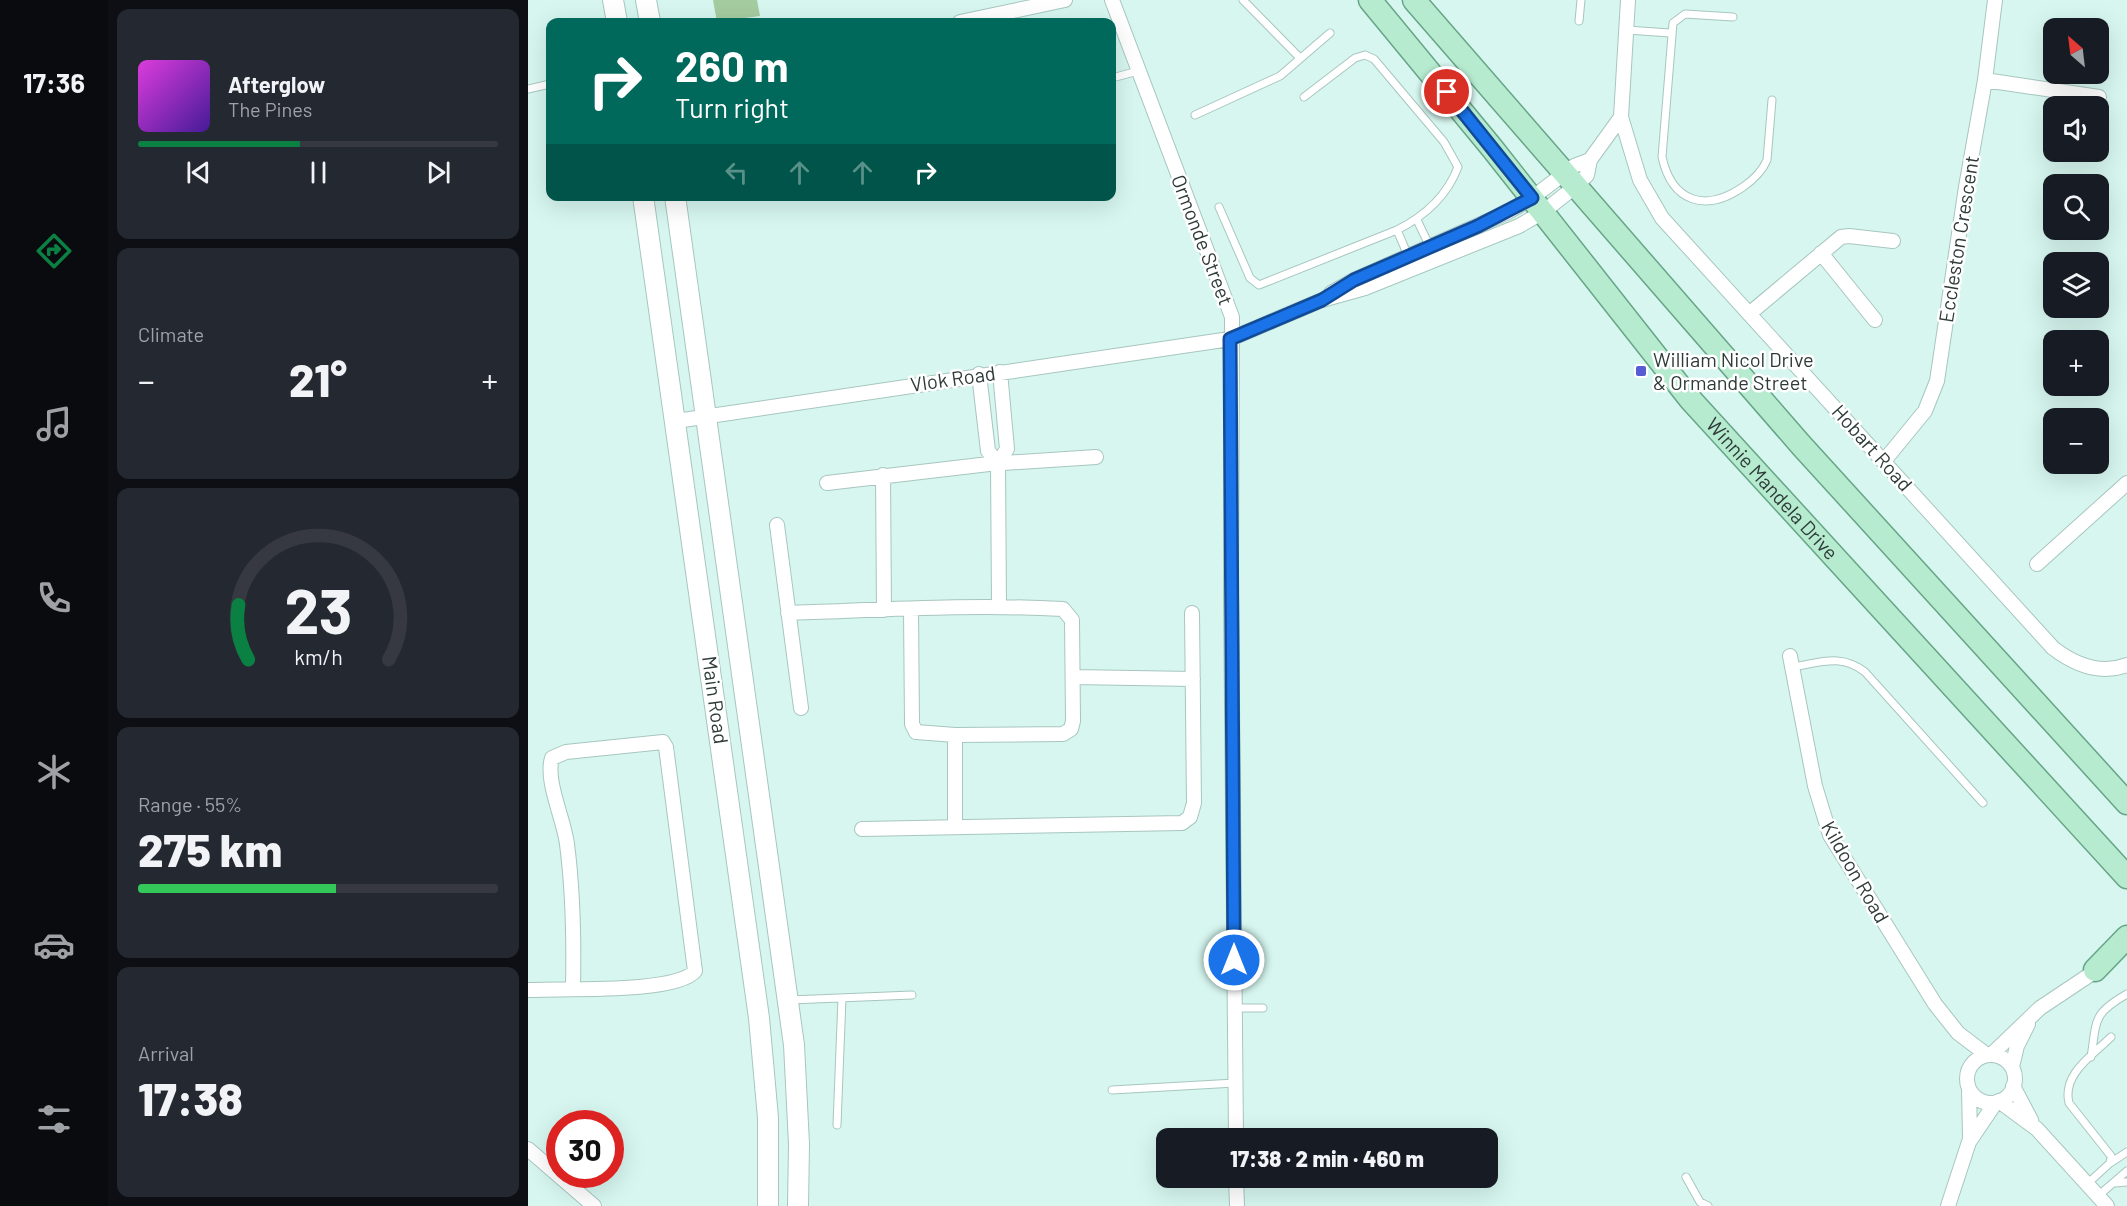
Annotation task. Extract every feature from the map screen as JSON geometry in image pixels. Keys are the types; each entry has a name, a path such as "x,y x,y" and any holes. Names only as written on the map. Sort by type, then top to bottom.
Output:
{"main road":[{"path":"613,0 616,18"},
{"path":"646,0 649,18"},
{"name":"Winnie Mandela Drive","path":"1370,0 1538,205 1690,399 2127,877"},
{"path":"1414,0 1801,445 2124,797"},
{"name":"Main Road","path":"644,201 759,1018 768,1118 768,1206"},
{"name":"Main Road","path":"676,201 794,1045 799,1144 798,1206"},
{"path":"2095,970 2127,937"}],"street":[{"path":"979,18 1065,0"},
{"name":"Ormonde Street","path":"1112,0 1231,311 1236,1128"},
{"name":"Hobart Road","path":"1629,0 1621,117 1633,162 1651,202 1683,243 2054,648 2070,661 2089,668 2110,669 2127,665"},
{"name":"Eccleston Crescent","path":"1884,461 1925,411 1937,381 1966,187 1985,80 1995,0"},
{"path":"1985,80 2092,96"},
{"path":"1411,263 1436,260 1502,233 1570,179 1587,175 1590,160 1621,117"},
{"path":"1411,263 1430,247 1508,212 1538,205"},
{"path":"1749,314 1821,253 1845,236 1893,241"},
{"path":"1821,253 1875,320"},
{"name":"Vlok Road","path":"676,421 979,374 1230,339 1322,300 1354,280 1411,263"},
{"path":"999,606 998,463 1007,449 1000,372"},
{"path":"979,374 988,451 998,463"},
{"path":"827,483 998,463 1096,457"},
{"path":"883,475 884,610"},
{"path":"2037,564 2127,483"},
{"path":"777,525 801,708"},
{"path":"788,613 999,606 1067,610 1072,620 1073,721 1066,733 920,734 912,724 911,609"},
{"path":"862,829 1175,825 1182,823 1190,817 1194,803 1192,613"},
{"name":"Kildoon Road","path":"1791,662 1815,786 1830,835 1922,985 1958,1033 1989,1055"},
{"path":"1073,677 1193,679"},
{"path":"955,735 955,827"},
{"path":"528,990 573,987 620,989 684,977 695,971 666,747 663,742 566,752 552,758 550,772 564,822 567,848 572,909 573,987"},
{"path":"2037,1129 1997,1101 1981,1100 1967,1083 1970,1068 1974,1062 1989,1055 2040,1008 2127,951"},
{"path":"2040,1008 2020,1038 2012,1068 2013,1086 2037,1129 2102,1201"},
{"name":"Kildoon Road","path":"1958,1033 1970,1068"},
{"path":"1989,1055 2003,1058 2012,1068"},
{"path":"1948,1206 1969,1142 1997,1101 2010,1092 2013,1086"},
{"path":"1969,1142 1970,1089"},
{"path":"528,1149 594,1206"},
{"path":"1236,1188 1237,1206"}],"lane":[{"path":"1243,0 1300,58"},
{"path":"1579,21 1581,0"},
{"path":"1733,17 1685,14 1673,22 1670,33 1662,157 1665,170 1674,186 1684,195 1696,201 1717,200 1734,193 1764,169 1770,149 1772,100"},
{"path":"1627,30 1670,33"},
{"path":"1195,115 1280,76 1330,33"},
{"path":"1219,207 1250,278 1259,285 1417,220 1450,188 1458,167 1444,142 1374,59 1365,55 1355,58 1304,97"},
{"path":"1116,77 1138,71"},
{"path":"528,89 546,85"},
{"path":"1417,220 1436,260"},
{"path":"1397,230 1411,263"},
{"path":"1791,662 1838,660 1852,662 1865,672 1983,803"},
{"path":"2091,1057 2099,1014 2106,1006 2127,994"},
{"path":"787,1000 912,995"},
{"path":"837,1125 842,998"},
{"path":"1234,1008 1263,1008"},
{"path":"2110,1163 2109,1151 2068,1103 2066,1093 2070,1078 2111,1037"},
{"path":"1112,1090 1235,1083"},
{"path":"2086,1184 2127,1152"},
{"path":"2102,1201 2127,1171"},
{"path":"1686,1177 1700,1202 1708,1206"},
{"path":"2115,1183 2127,1182"}],"green space":[{"path":"713,0 757,0 760,16 716,18"}],"place":[{"name":"William Nicol Drive & Ormande Street","path":"1641,371"}],"route":[{"path":"1234,960 1230,339 1322,300 1354,280 1478,226 1532,198 1447,92"}]}
